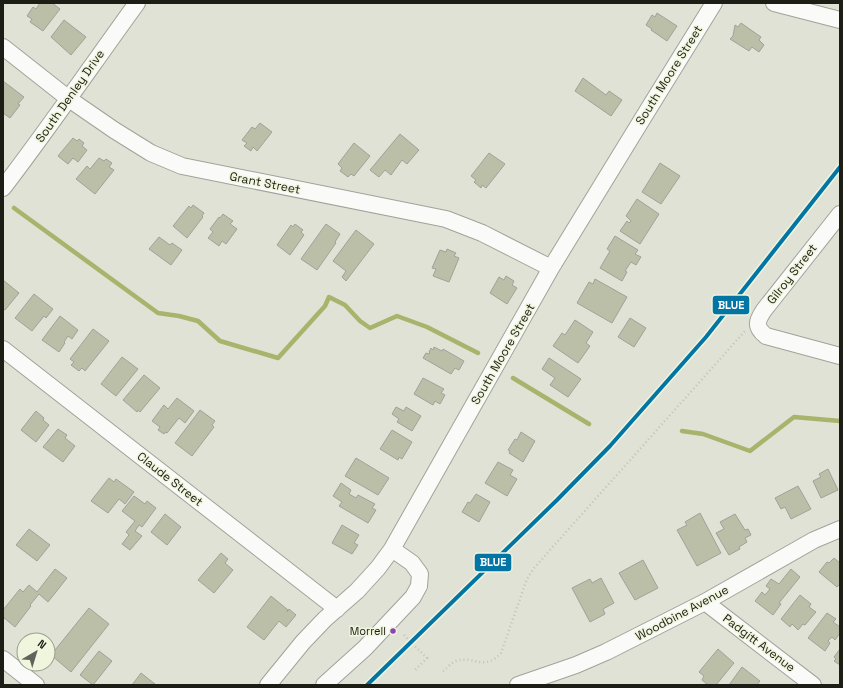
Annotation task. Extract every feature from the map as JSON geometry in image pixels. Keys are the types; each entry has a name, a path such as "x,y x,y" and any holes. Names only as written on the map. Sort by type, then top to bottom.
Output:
{"street":[{"name":"South Denley Drive","path":"3,188 42,137 84,75 136,3"},
{"name":"South Moore Street","path":"268,685 303,642 325,619 357,591 373,574 392,549 551,268 714,3"},
{"path":"774,3 840,20"},
{"name":"Grant Street","path":"3,47 69,98 114,130 151,153 182,166 446,219 482,233 551,268"},
{"name":"Gilroy Street","path":"761,330 764,310 840,214"},
{"path":"761,330 840,356"},
{"name":"Claude Street","path":"3,349 337,608"},
{"name":"Woodbine Avenue","path":"518,685 576,665 606,652 705,602 814,540 840,529"},
{"path":"324,685 366,648 413,597 419,586 420,574 412,563 392,549"},
{"name":"Padgitt Avenue","path":"705,602 813,685"},
{"path":"3,659 36,685"}],"path":[{"path":"443,671 456,662 465,660 485,663 495,660 501,653 527,579 534,568 748,328 761,330"},
{"path":"404,635 427,658 415,670"}],"building":[{"path":"40,3 52,3 60,9 43,31 30,22 32,19 27,16 33,7 36,9"},
{"path":"657,13 677,26 667,41 646,25 652,15 655,17"},
{"path":"64,20 86,37 71,55 51,37"},
{"path":"741,23 761,37 759,40 764,45 759,52 752,47 749,51 730,39 733,36 735,25 738,27"},
{"path":"583,78 606,95 609,91 622,100 611,116 575,91"},
{"path":"3,81 24,97 10,118 3,113"},
{"path":"260,123 272,132 257,151 253,147 251,151 244,146 247,143 242,140 252,127 255,129"},
{"path":"400,134 419,150 407,164 402,160 391,175 385,170 379,177 370,170"},
{"path":"73,138 77,141 79,139 84,143 82,146 87,150 78,162 73,158 68,164 58,156"},
{"path":"354,143 370,156 354,176 351,174 348,177 340,171 342,168 338,164"},
{"path":"489,153 505,164 486,188 482,185 481,188 474,182 476,180 471,176"},
{"path":"99,158 104,161 106,159 112,163 109,167 114,170 95,194 76,179 87,166 90,169"},
{"path":"660,163 680,176 661,204 642,192"},
{"path":"637,199 659,214 640,244 620,231 627,221 629,223 631,221 626,216"},
{"path":"193,205 204,213 202,216 203,217 187,238 173,226 189,206 191,208"},
{"path":"223,214 233,221 230,224 237,229 226,244 222,241 219,246 208,238 213,232 210,229"},
{"path":"295,224 303,230 301,232 304,235 290,255 277,245 291,225 293,227"},
{"path":"326,224 340,234 335,242 336,243 317,270 301,259"},
{"path":"356,230 374,244 346,281 342,277 346,271 333,261"},
{"path":"615,236 638,250 635,254 641,257 636,265 631,262 625,271 627,272 622,281 600,268 610,251 607,249"},
{"path":"159,237 170,245 172,243 182,250 171,265 149,249"},
{"path":"447,249 456,253 454,256 459,258 449,282 433,276 436,269 432,268 440,250 446,252"},
{"path":"506,276 514,281 512,285 517,288 507,304 490,293 499,277 504,280"},
{"path":"595,279 627,297 612,323 577,303 589,282 593,284"},
{"path":"3,280 19,293 5,310 3,309"},
{"path":"34,294 53,309 46,318 44,316 32,331 15,318"},
{"path":"60,316 78,330 72,339 68,336 59,352 42,340"},
{"path":"630,318 646,328 634,347 618,337"},
{"path":"575,320 593,332 586,343 590,346 578,363 553,346 562,333 565,335"},
{"path":"93,329 109,341 85,371 82,368 79,371 71,365 74,362 70,359"},
{"path":"434,347 442,351 443,349 464,361 459,370 455,368 451,374 423,358 426,353 430,353 431,348 433,350"},
{"path":"122,357 138,369 116,396 101,384"},
{"path":"549,358 581,379 568,397 550,385 555,378 542,369"},
{"path":"144,375 160,388 140,412 138,410 137,412 123,400"},
{"path":"423,378 444,389 441,393 445,395 440,404 435,401 433,405 414,394"},
{"path":"177,398 194,411 185,423 179,418 167,433 165,432 164,434 158,430 160,427 152,421 164,405 168,409"},
{"path":"396,407 404,411 406,407 421,416 412,431 397,422 399,419 392,414"},
{"path":"200,410 215,421 212,425 214,427 192,456 175,443"},
{"path":"36,411 49,425 36,442 21,430"},
{"path":"58,429 67,435 65,438 75,446 63,462 43,447"},
{"path":"392,430 412,442 402,459 399,457 398,460 380,449"},
{"path":"521,432 535,441 523,462 509,453 510,451 508,450 515,439 517,440"},
{"path":"356,458 389,478 378,495 345,476"},
{"path":"498,462 513,470 510,475 517,479 507,496 485,483"},
{"path":"828,469 838,490 821,498 813,481 821,477 819,474"},
{"path":"109,478 114,482 116,479 134,492 125,504 119,499 108,513 91,501"},
{"path":"341,483 351,490 349,494 356,498 358,495 375,504 372,508 376,510 368,523 339,506 342,502 333,496"},
{"path":"798,486 811,509 791,519 785,507 781,509 775,498"},
{"path":"476,494 490,502 479,522 462,512 468,502 470,503"},
{"path":"134,496 145,504 147,501 156,508 142,527 139,525 135,531 142,536 130,550 122,544 129,535 126,532 135,521 122,511"},
{"path":"700,513 721,553 697,566 677,530 687,525 685,522"},
{"path":"165,514 181,527 167,545 151,532"},
{"path":"735,514 745,530 748,529 751,535 745,538 747,542 739,547 740,549 729,555 716,533 724,529 720,522"},
{"path":"342,525 359,535 354,543 358,545 352,554 332,543"},
{"path":"29,529 50,545 37,561 16,545"},
{"path":"221,553 228,559 225,563 233,570 214,593 198,580"},
{"path":"834,558 840,563 840,584 837,587 819,572 827,562 829,563"},
{"path":"643,560 658,588 635,600 619,573"},
{"path":"55,569 67,578 48,602 39,594 15,627 3,617 3,610 20,589 23,592 29,585 37,592"},
{"path":"791,569 800,577 779,603 781,604 773,615 755,601 762,592 765,595 770,589 766,586 771,579 779,584"},
{"path":"601,578 614,603 603,609 605,614 590,622 572,588 590,579 592,583"},
{"path":"800,595 811,604 809,607 816,612 805,625 803,624 798,630 792,624 790,627 781,619"},
{"path":"271,596 288,610 287,612 289,609 296,615 286,627 279,621 264,640 247,627"},
{"path":"89,608 109,624 71,672 56,659 56,649"},
{"path":"827,613 836,619 833,622 840,627 840,633 835,640 832,637 828,641 830,643 825,651 808,638"},
{"path":"718,649 734,663 716,685 708,685 702,680 704,676 699,672"},
{"path":"840,649 840,665 834,661 836,659 834,657"},
{"path":"99,651 112,661 93,685 80,675"},
{"path":"742,667 760,681 757,685 729,685"},
{"path":"141,673 155,684 132,685"}],"waterway":[{"path":"14,208 158,313 198,321 220,341 278,358 325,306 329,297 345,305 360,321 370,328 397,316 427,327 478,353"},
{"path":"513,378 589,424"},
{"path":"682,431 703,434 750,451 794,417 840,421"}],"transit line":[{"name":"BLUE","path":"367,685 557,500 610,446 706,337 840,167"}],"place":[{"name":"Morrell","path":"393,631"}]}
